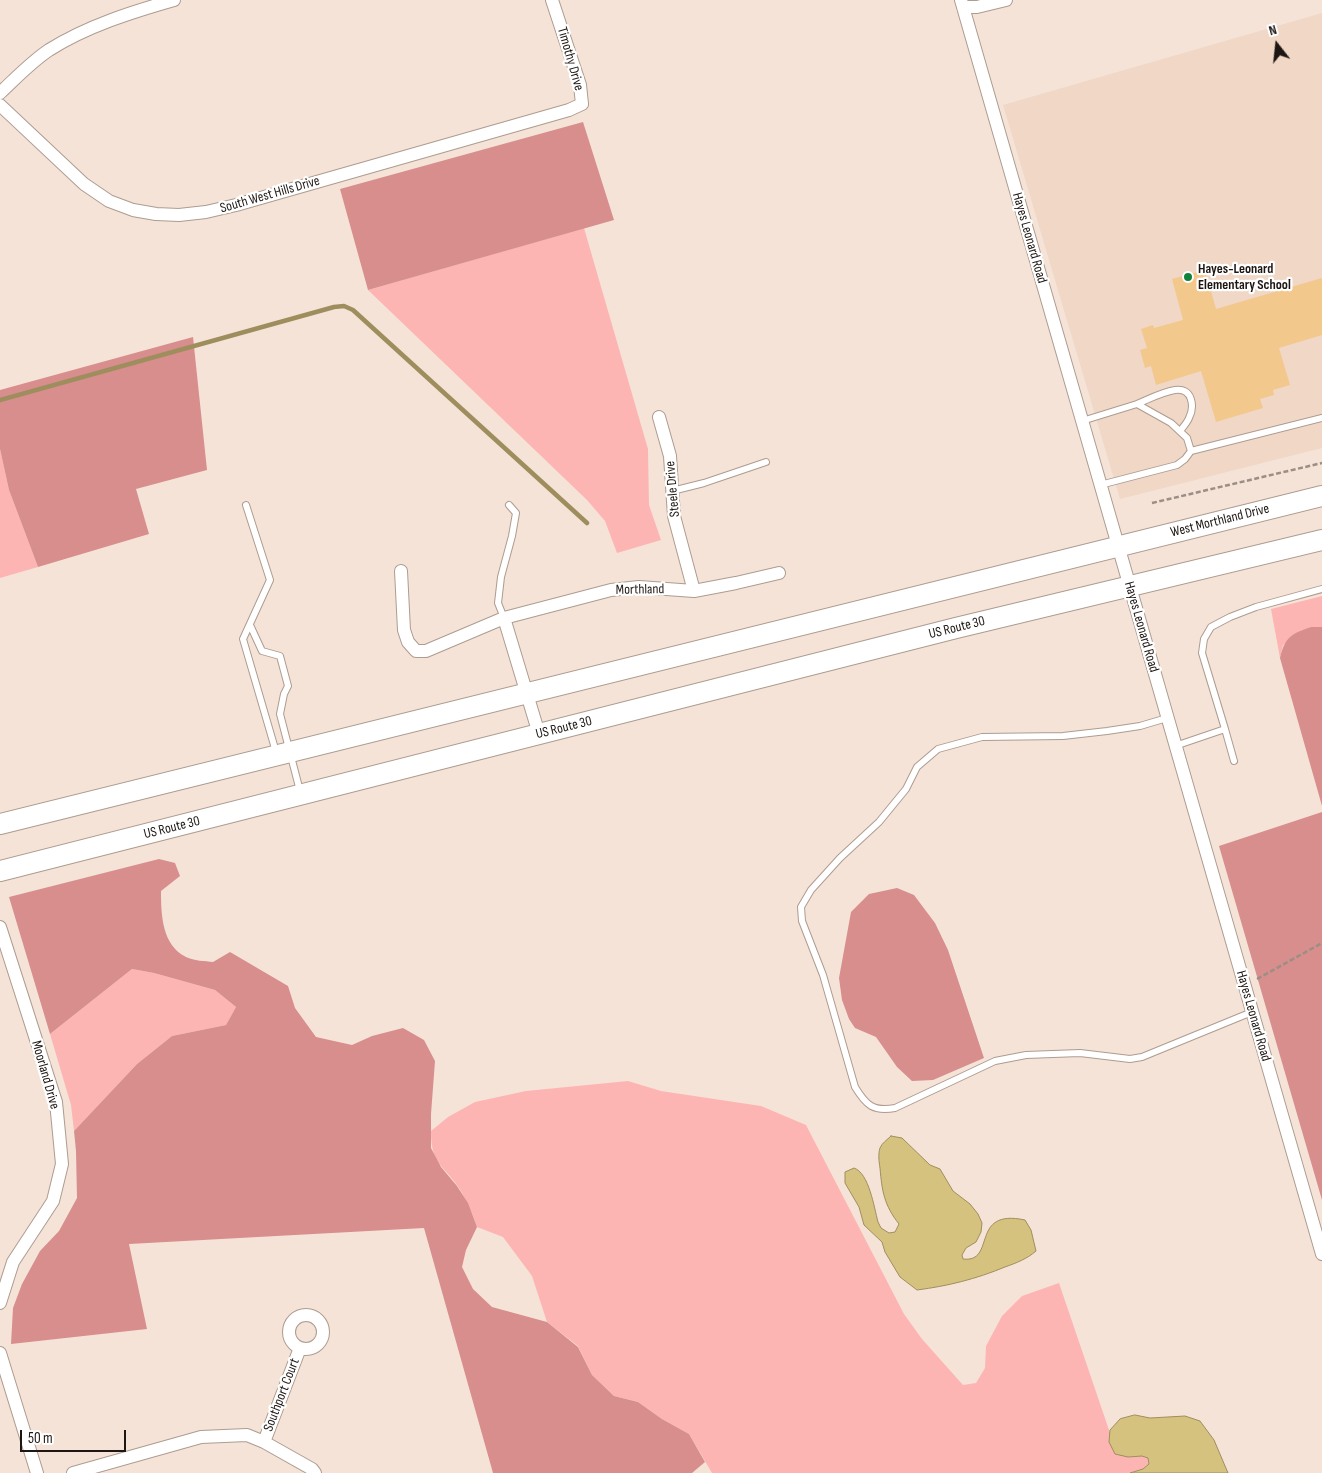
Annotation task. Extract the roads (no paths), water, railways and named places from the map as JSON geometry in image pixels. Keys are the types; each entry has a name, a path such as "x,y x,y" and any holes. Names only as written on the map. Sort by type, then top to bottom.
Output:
{"highway":[{"name":"West Morthland Drive","path":"0,824 1322,496"},
{"path":"1129,586 1322,540"},
{"name":"US Route 30","path":"0,871 1129,586"}],"street":[{"path":"0,93 48,50 68,39 129,13 174,0"},
{"name":"Timothy Drive","path":"552,0 580,85 582,104 569,110"},
{"path":"965,2 977,7 1006,0"},
{"name":"Hayes Leonard Road","path":"965,2 1100,485 1322,1254"},
{"name":"South West Hills Drive","path":"0,105 84,184 108,201 133,210 179,215 206,212 236,205 569,110"},
{"name":"Steele Drive","path":"659,417 672,469 674,516 694,591"},
{"name":"Morthland","path":"401,571 404,630 408,642 416,651 426,651 504,618 611,590 639,587 694,591 779,573"},
{"path":"504,618 539,734"},
{"name":"Moorland Drive","path":"0,927 56,1102 62,1164 53,1201 13,1262 0,1303"},
{"name":"Southport Court","path":"264,1442 300,1348"},
{"path":"0,1353 37,1473"},
{"path":"73,1473 201,1437 248,1435 312,1468 315,1473"}],"lane":[{"path":"1082,421 1178,389 1186,391 1190,395 1192,410 1189,419 1180,431"},
{"path":"1137,404 1180,431 1187,438 1191,450"},
{"path":"1100,485 1177,465 1185,459 1191,450 1322,418"},
{"path":"672,491 704,483 766,462"},
{"path":"246,505 270,580 243,639 283,754 301,795"},
{"path":"504,618 498,603 501,577 516,513 509,505"},
{"path":"1234,761 1202,653 1204,639 1211,627 1230,617 1256,607 1322,590"},
{"path":"250,625 262,650 280,656 288,686 284,694 280,714 283,754"},
{"path":"1167,718 1140,726 1107,732 1063,736 982,737 938,749 917,766 906,789 879,822 840,858 811,890 801,907 802,922 823,975 855,1086 862,1099 873,1108 881,1110 895,1108 996,1062 1026,1055 1080,1053 1130,1059 1142,1058 1252,1012"},
{"path":"1175,746 1225,729"}],"waterway":[{"path":"0,400 334,307 344,306 353,310 587,523"}],"place":[{"name":"Hayes-Leonard Elementary School","path":"1188,277"}]}
